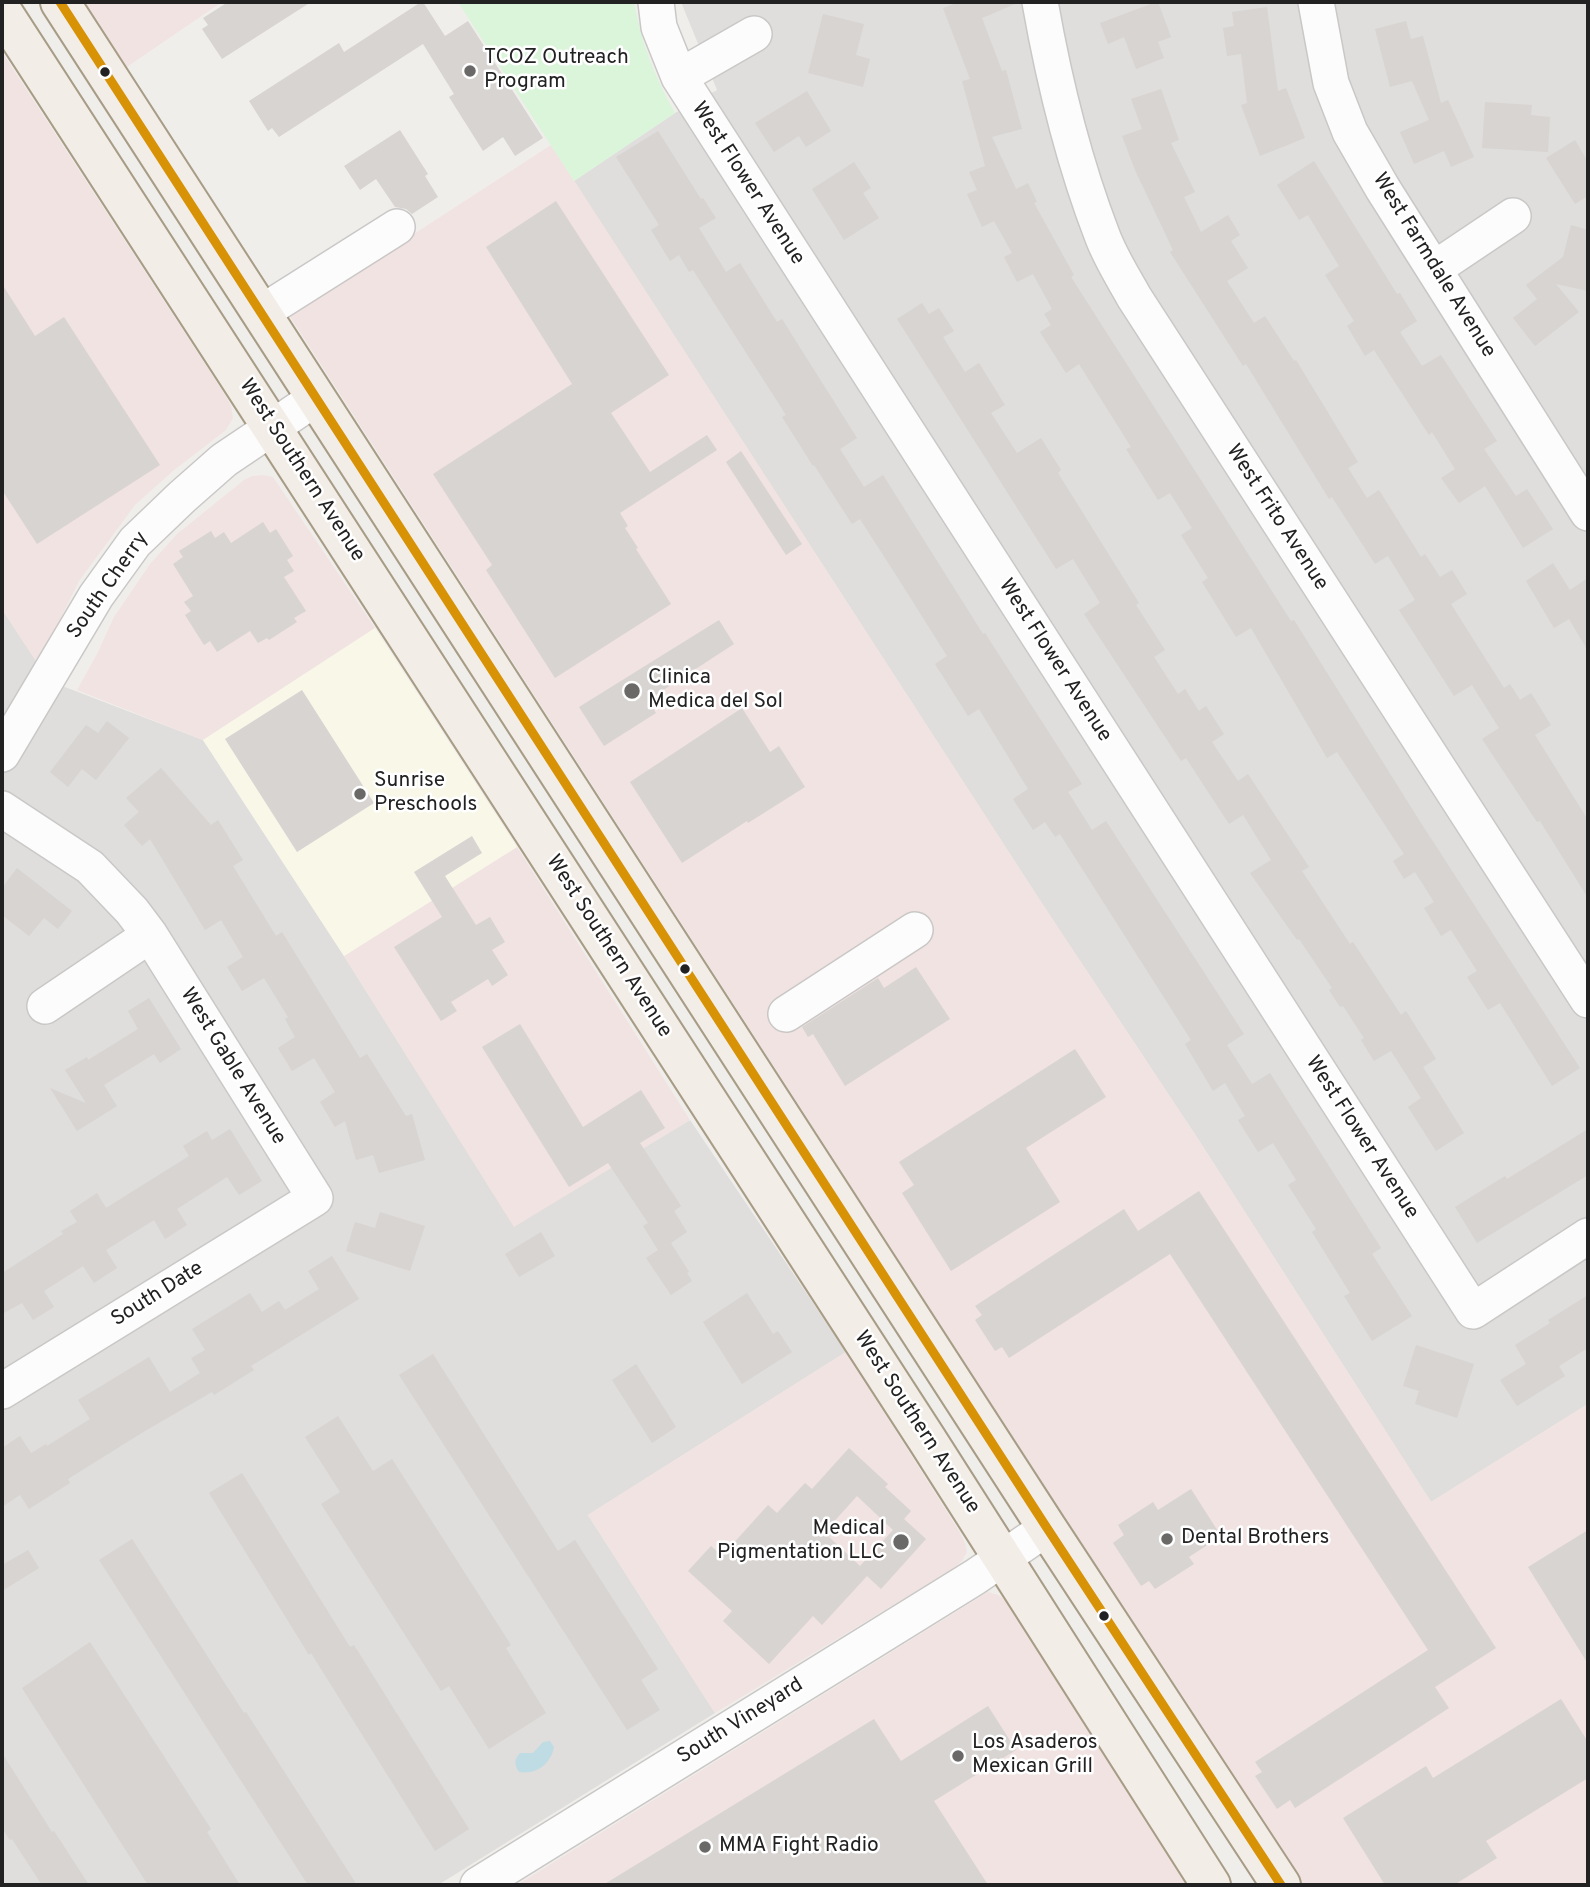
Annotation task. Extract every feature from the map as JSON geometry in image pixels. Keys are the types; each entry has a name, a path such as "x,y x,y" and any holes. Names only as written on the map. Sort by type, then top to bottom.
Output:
{"main road":[{"path":"60,2 1047,1528 1281,1885"},
{"name":"West Southern Avenue","path":"2,11 1211,1885"}],"street":[{"name":"West Flower Avenue","path":"656,2 659,27 679,77 1473,1311 1588,1236"},
{"name":"West Frito Avenue","path":"1040,2 1050,59 1074,156 1103,237 1133,297 1588,1000"},
{"name":"West Farmdale Avenue","path":"1316,2 1331,83 1350,132 1383,189 1588,513"},
{"path":"679,77 754,34"},
{"path":"1434,269 1513,215"},
{"path":"261,313 397,227"},
{"name":"South Cherry","path":"2,754 96,596 135,542 181,497 225,460 316,398"},
{"name":"West Gable Avenue","path":"2,809 90,867 132,911 150,935 315,1198"},
{"path":"786,1014 915,930"},
{"path":"45,1006 150,935"},
{"name":"South Date","path":"2,1391 315,1198"},
{"name":"South Vineyard","path":"478,1885 1003,1559 1047,1528"}],"shaded area":[{"path":"81,2 222,2 124,69"},
{"path":"681,2 1588,2 1588,1404 1431,1502 574,181 675,113 717,90"},
{"path":"2,52 222,390 231,406 233,418 226,430 135,505 79,581 38,664 2,609"},
{"path":"551,145 1431,1502 1588,1404 1588,1885 1302,1885 289,315"},
{"path":"263,475 273,477 375,628 203,740 77,690 114,617 150,564 177,534 244,480"},
{"path":"2,609 38,664 31,674 203,740 344,956 514,1226 690,1120 846,1352 588,1515 715,1713 438,1885 2,1885"},
{"name":"Sunrise Preschools","path":"375,628 517,847 344,956 203,740"},
{"path":"517,847 690,1120 514,1227 344,956"},
{"path":"846,1352 959,1531 967,1552 954,1568 715,1713 588,1515"},
{"path":"988,1592 1008,1602 1191,1885 517,1885"}],"green space":[{"path":"458,2 634,2 650,59 675,113 574,181"}],"water":[{"path":"550,1741 554,1747 550,1758 542,1767 531,1772 519,1772 515,1762 520,1753 533,1753 543,1742"}],"building":[{"path":"228,2 311,2 222,59 202,29 208,25 203,18"},
{"path":"421,2 445,36 468,21 543,138 515,156 503,137 483,151 449,97 454,94 423,44 279,137 272,128 268,131 249,101 339,43 344,52"},
{"path":"959,2 1020,2 982,18 1002,71 1006,70 1022,129 992,137 1016,189 1028,183 1037,202 1034,203 1074,275 1071,277 1580,1068 1552,1086 1500,1003 1488,1010 1467,977 1477,971 1451,930 1441,936 1424,908 1434,902 1415,872 1404,879 1393,861 1404,854 1337,752 1327,758 1251,628 1236,637 1202,582 1208,578 1181,535 1192,528 1170,493 1158,500 1126,449 1131,447 1079,364 1066,373 1040,332 1051,325 1044,314 1052,309 1033,274 1017,282 1004,257 1012,253 994,221 982,227 967,194 977,190 969,172 985,166 962,81 970,79 943,8"},
{"path":"1156,2 1171,37 1158,42 1164,58 1136,69 1124,37 1108,44 1100,23"},
{"path":"1267,7 1278,91 1286,88 1305,138 1260,156 1241,105 1247,103 1241,54 1227,56 1223,28 1234,26 1232,12"},
{"path":"823,14 864,24 856,55 870,59 863,87 808,73"},
{"path":"1406,21 1411,39 1423,36 1441,103 1448,100 1474,157 1451,167 1444,151 1414,164 1400,132 1429,120 1412,81 1390,87 1375,29"},
{"path":"1161,89 1179,140 1171,143 1195,192 1184,197 1201,232 1228,215 1240,235 1231,241 1248,268 1227,281 1254,323 1265,316 1294,361 1296,360 1358,462 1348,468 1367,498 1379,490 1421,557 1425,554 1440,577 1452,570 1467,594 1451,604 1504,688 1510,684 1520,700 1531,693 1551,725 1535,735 1588,820 1588,898 1540,821 1537,822 1482,739 1499,728 1472,685 1454,696 1399,610 1415,600 1388,556 1375,564 1332,497 1329,499 1246,364 1243,366 1170,252 1173,250 1122,136 1142,129 1131,99"},
{"path":"807,91 831,131 806,147 799,136 774,152 755,123"},
{"path":"1485,102 1532,105 1531,115 1550,117 1548,152 1482,148"},
{"path":"400,130 428,174 425,176 438,197 412,214 406,209 395,207 376,179 360,190 344,166"},
{"path":"658,131 716,218 699,228 726,272 740,263 777,322 782,319 857,438 840,449 864,487 883,475 1082,784 1068,792 1092,830 1106,821 1244,1034 1227,1045 1252,1084 1270,1073 1381,1248 1372,1254 1412,1316 1372,1341 1344,1296 1350,1293 1312,1232 1316,1229 1288,1185 1296,1180 1273,1143 1258,1152 1238,1120 1245,1116 1225,1083 1213,1091 1185,1044 1191,1040 1060,834 1055,837 1045,822 1033,830 1013,799 1028,789 979,709 968,716 935,664 947,656 903,586 860,519 852,524 813,466 782,417 786,415 693,270 689,272 679,255 670,261 651,230 659,225 616,157"},
{"path":"1575,140 1588,162 1588,196 1575,204 1546,158"},
{"path":"1314,161 1397,294 1400,293 1417,321 1400,332 1422,366 1441,355 1497,441 1484,449 1516,496 1527,489 1553,529 1523,548 1485,486 1459,503 1441,478 1455,469 1432,432 1429,435 1374,350 1365,356 1347,326 1354,321 1325,275 1339,266 1308,215 1299,220 1277,185"},
{"path":"854,162 871,188 863,193 879,218 844,240 812,189"},
{"path":"556,201 669,375 611,413 650,472 707,435 717,450 620,513 628,526 625,528 638,548 636,549 671,604 555,678 486,570 492,565 433,474 572,384 486,247"},
{"path":"1571,225 1588,230 1588,291 1556,284 1579,312 1535,346 1513,318 1537,299 1526,285 1563,257"},
{"path":"2,284 35,336 64,317 160,465 37,544 2,490"},
{"path":"922,303 929,314 939,308 954,331 943,337 965,372 979,363 1005,405 991,413 1017,453 1041,438 1061,470 1058,473 1165,650 1154,657 1178,694 1185,689 1199,711 1206,706 1224,734 1212,742 1238,781 1248,774 1309,867 1302,871 1350,944 1353,942 1401,1015 1406,1011 1436,1059 1423,1067 1464,1133 1436,1151 1408,1107 1421,1098 1391,1051 1374,1061 1361,1040 1364,1038 1329,990 1332,988 1250,873 1271,860 1243,815 1229,824 1186,758 1181,761 1084,614 1100,603 1073,559 1056,569 897,319"},
{"path":"741,451 802,544 786,555 726,462"},
{"path":"263,522 270,533 276,529 293,556 287,560 294,571 284,577 306,611 294,618 297,622 269,640 267,638 258,643 250,631 217,652 210,641 204,645 185,615 191,611 184,602 193,596 173,564 183,557 179,551 211,531 215,538 224,532 231,543"},
{"path":"1553,563 1570,590 1588,578 1588,651 1569,619 1554,628 1526,581"},
{"name":"Clinica Medica del Sol","path":"719,620 734,644 648,700 656,713 604,746 579,707"},
{"path":"302,690 374,803 297,852 225,739"},
{"path":"742,708 770,752 779,746 805,787 682,863 630,782"},
{"path":"107,721 129,738 96,780 82,769 68,787 50,772 86,725 98,733"},
{"path":"161,768 211,825 218,820 243,860 233,866 276,936 282,932 360,1058 367,1054 406,1116 412,1114 425,1160 379,1173 373,1155 356,1160 345,1121 335,1127 320,1102 335,1092 314,1058 292,1071 278,1048 295,1037 285,1019 288,1017 264,978 242,991 227,967 243,957 221,920 205,930 150,839 142,846 124,825 139,812 126,798"},
{"path":"472,836 482,853 445,876 476,925 490,917 505,942 492,950 508,975 492,986 488,979 451,1002 457,1011 441,1021 394,947 442,917 414,872"},
{"path":"17,868 72,911 58,929 44,918 29,936 2,915 2,888"},
{"path":"916,967 950,1019 845,1086 813,1034 808,1037 802,1027 878,978 884,988"},
{"path":"149,998 181,1049 160,1063 154,1054 104,1085 117,1106 77,1131 50,1088 86,1103 65,1070 87,1057 88,1060 138,1029 128,1011"},
{"path":"520,1024 583,1127 641,1090 665,1128 640,1143 681,1206 674,1211 687,1232 671,1243 692,1281 671,1295 646,1258 658,1250 643,1226 648,1223 608,1163 569,1187 482,1047"},
{"path":"1075,1049 1106,1097 1026,1148 1060,1202 951,1271 902,1193 914,1185 899,1162"},
{"path":"230,1129 262,1181 239,1195 227,1177 177,1209 187,1225 165,1239 154,1220 106,1250 117,1268 94,1283 83,1266 44,1291 54,1307 33,1320 22,1303 2,1314 2,1273 77,1222 70,1211 97,1193 106,1208 189,1156 183,1146 207,1131 212,1140"},
{"path":"1588,1129 1588,1175 1477,1243 1455,1207 1505,1176 1507,1179"},
{"path":"1199,1191 1496,1648 1435,1687 1449,1708 1295,1808 1290,1800 1277,1809 1255,1776 1262,1772 1255,1762 1428,1650 1170,1254 1009,1358 1002,1347 995,1351 975,1320 982,1315 975,1306 1124,1209 1138,1231"},
{"path":"380,1212 425,1226 410,1271 346,1251 355,1222 375,1228"},
{"path":"541,1232 555,1256 519,1277 505,1254"},
{"path":"332,1256 359,1299 251,1366 254,1370 214,1395 212,1392 68,1479 70,1483 29,1509 20,1495 2,1507 2,1448 20,1436 31,1453 46,1444 47,1446 90,1419 78,1400 149,1357 170,1392 200,1373 191,1358 205,1350 192,1329 250,1293 262,1312 279,1301 285,1310 319,1289 308,1271"},
{"path":"747,1293 773,1334 778,1331 792,1352 742,1384 703,1322"},
{"path":"1588,1295 1588,1348 1559,1366 1565,1376 1517,1406 1500,1380 1526,1364 1515,1345"},
{"path":"1416,1345 1474,1364 1457,1418 1415,1404 1419,1391 1403,1386"},
{"path":"433,1354 558,1551 575,1540 658,1669 641,1680 660,1710 627,1730 399,1375"},
{"path":"636,1364 676,1427 652,1443 612,1380"},
{"path":"338,1416 373,1471 392,1459 511,1645 506,1648 546,1713 489,1749 449,1686 441,1691 321,1504 340,1492 305,1437"},
{"path":"849,1448 888,1484 885,1487 911,1511 904,1519 926,1539 881,1589 867,1576 822,1625 813,1616 769,1664 723,1621 732,1611 688,1571 711,1546 722,1556 768,1505 777,1513 805,1483 812,1489","holes":["857,1496 893,1530 860,1566 829,1537 835,1531 830,1526"]},
{"path":"242,1473 350,1647 354,1645 469,1829 435,1851 209,1493"},
{"name":"Dental Brothers","path":"1191,1489 1221,1536 1189,1557 1194,1564 1155,1589 1149,1581 1141,1586 1113,1543 1124,1535 1118,1525 1153,1502 1158,1510"},
{"path":"1588,1530 1588,1664 1528,1567"},
{"path":"132,1539 357,1885 308,1885 99,1560"},
{"path":"28,1550 39,1568 2,1591 2,1565"},
{"path":"90,1642 211,1829 207,1832 240,1885 148,1885 22,1688"},
{"path":"1561,1699 1588,1742 1588,1778 1486,1841 1497,1858 1454,1885 1385,1885 1343,1818 1426,1766 1433,1778"},
{"path":"988,1706 1016,1750 934,1801 988,1885 603,1885 874,1719 901,1761"},
{"path":"2,1753 89,1885 42,1885 2,1828"}],"transit line":[{"path":"60,2 1047,1528 1281,1885"}],"place":[{"name":"TCOZ Outreach Program","path":"470,71"},
{"name":"Clinica Medica del Sol","path":"632,691"},
{"name":"Sunrise Preschools","path":"360,794"},
{"name":"Dental Brothers","path":"1167,1539"},
{"name":"Medical Pigmentation LLC","path":"901,1542"},
{"name":"Los Asaderos Mexican Grill","path":"958,1756"},
{"name":"MMA Fight Radio","path":"705,1847"}]}
